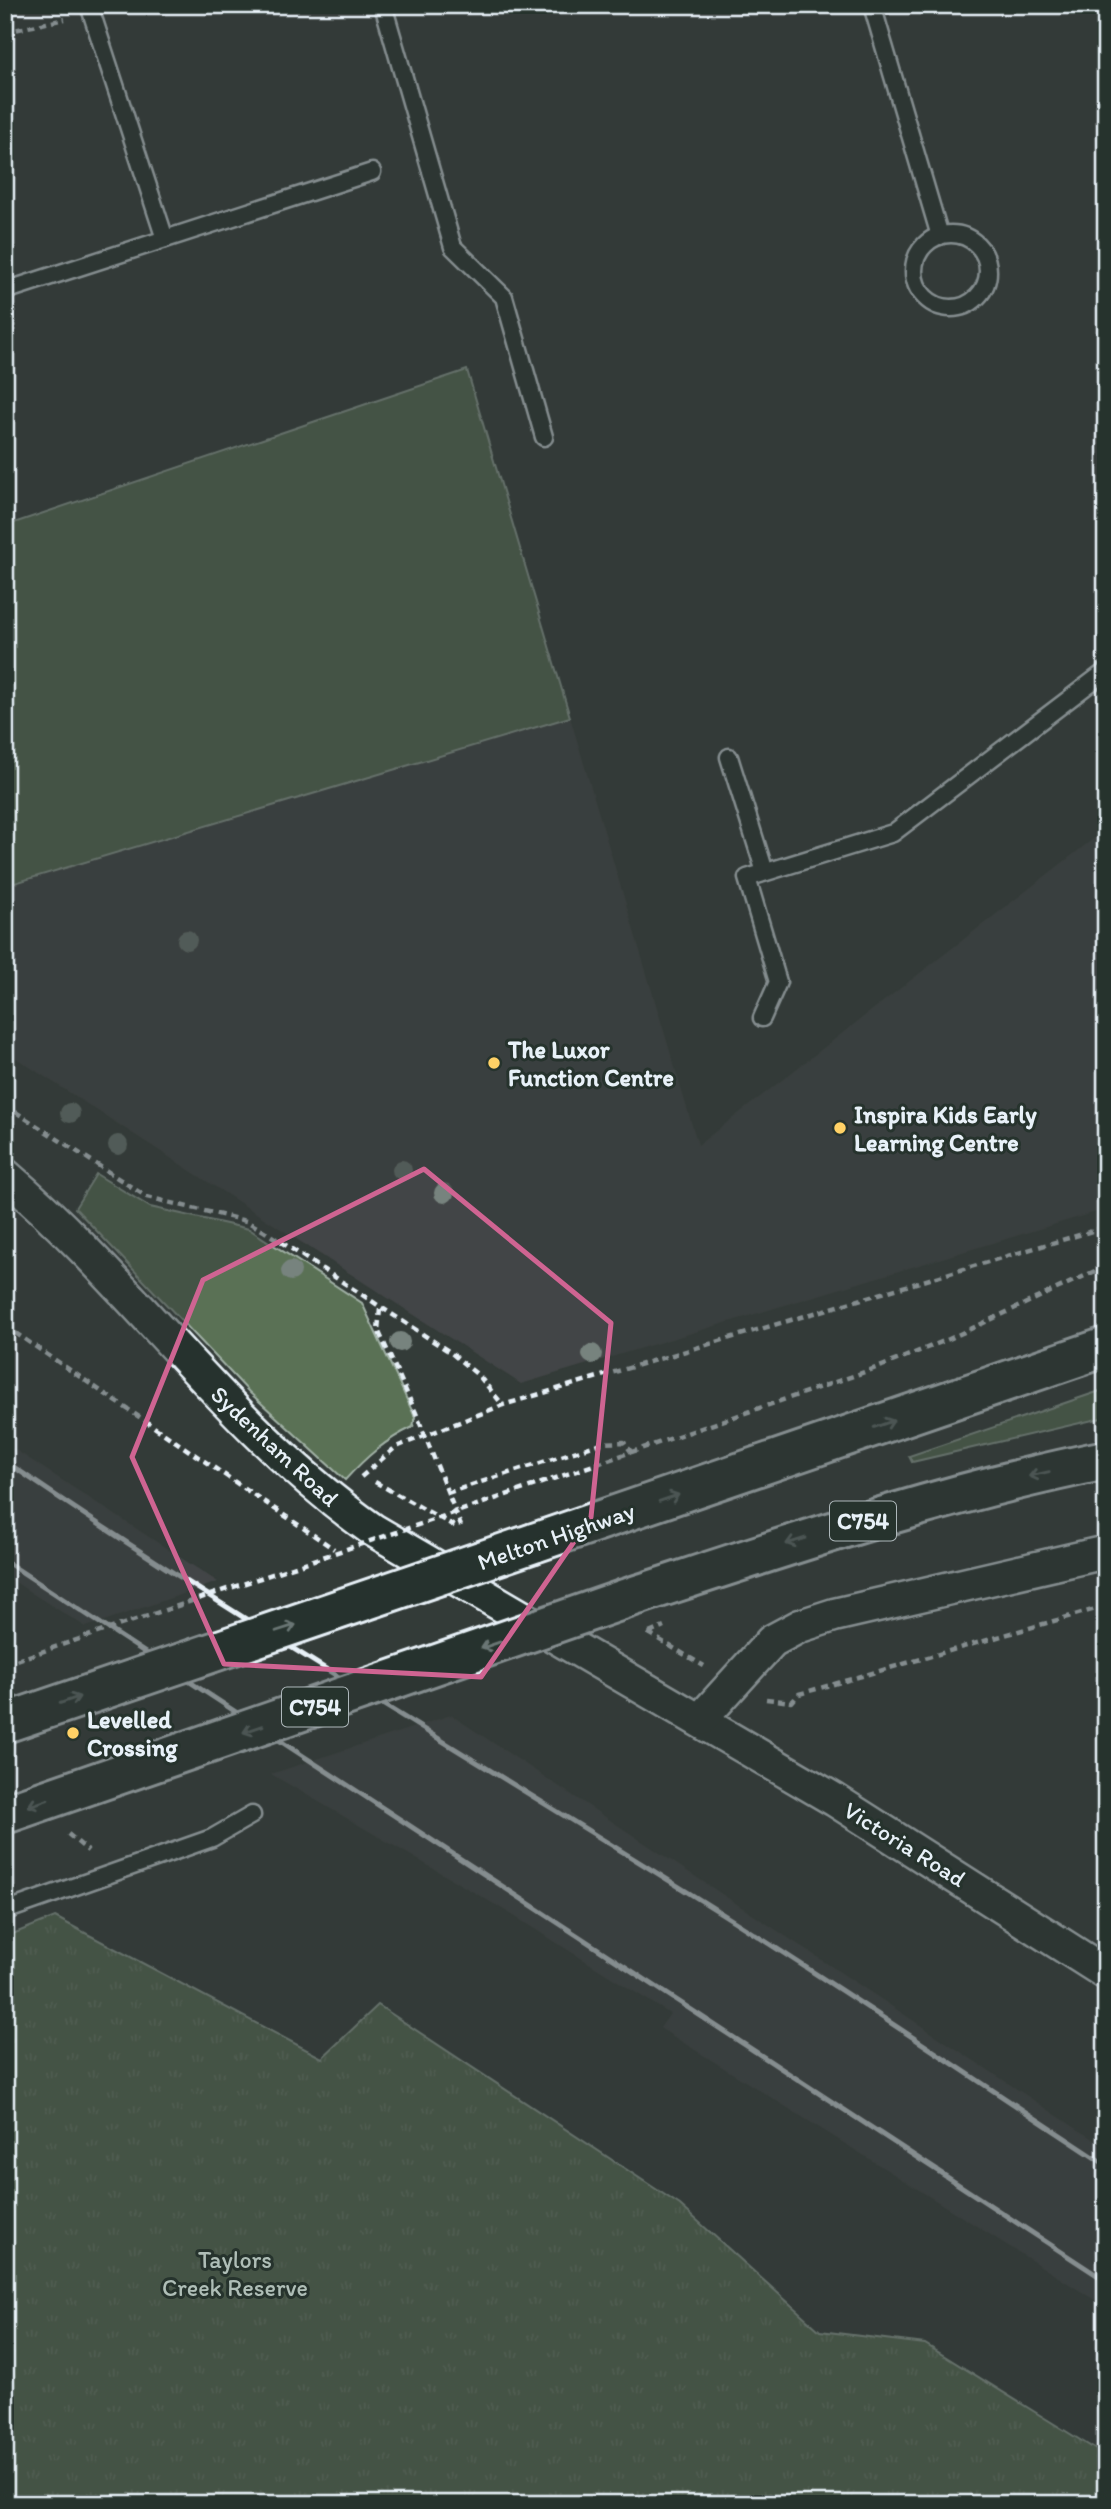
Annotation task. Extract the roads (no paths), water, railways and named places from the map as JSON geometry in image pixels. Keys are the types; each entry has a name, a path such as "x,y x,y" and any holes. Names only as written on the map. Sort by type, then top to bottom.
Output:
{"highway":[{"path":"1053,1366 1106,1331"},
{"name":"Melton Highway","path":"5,1723 1106,1347"},
{"name":"C754","path":"5,1814 772,1548 926,1502 1106,1460"}],"street":[{"name":"Sydenham Road","path":"5,1175 85,1251 244,1421 338,1505 373,1530 701,1720"},
{"path":"701,1720 772,1641 800,1626 834,1615 1106,1552"},
{"name":"Victoria Road","path":"701,1720 887,1831 1106,1973"}],"lane":[{"path":"89,5 165,239"},
{"path":"383,5 453,247 504,297 544,438"},
{"path":"872,5 940,236"},
{"path":"5,291 372,172"},
{"path":"940,236 963,236 973,241 986,260 986,283 981,293 961,307 936,305 917,288 914,275 919,251 928,241 940,236"},
{"path":"762,1018 778,982 747,877 893,833 1106,671"},
{"path":"729,757 765,872"},
{"path":"5,1911 212,1838 251,1815"}],"railway":[{"path":"5,1461 271,1635 770,1944 1106,2165"},
{"path":"5,1561 1106,2281"}],"place":[{"name":"The Luxor Function Centre","path":"494,1063"},
{"name":"Inspira Kids Early Learning Centre","path":"840,1128"},
{"name":"Levelled Crossing","path":"73,1733"}],"park label":[{"name":"Taylors Creek Reserve","path":"235,2273"}]}
